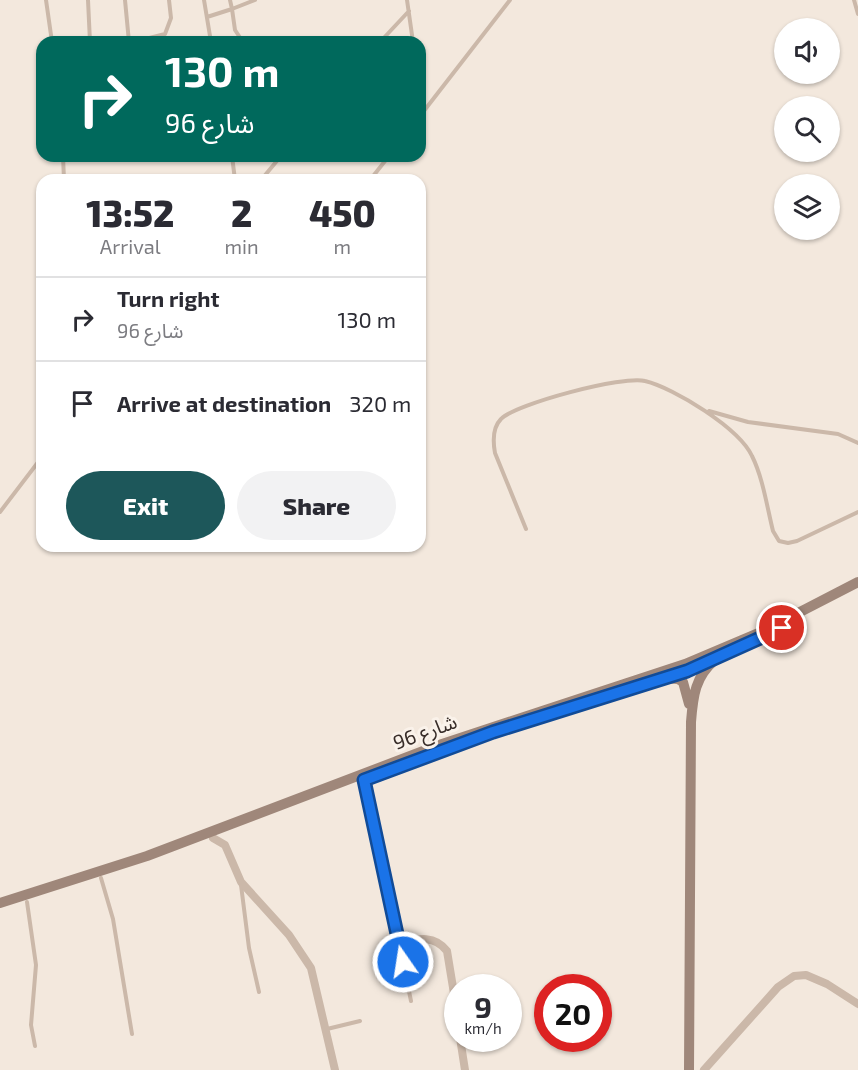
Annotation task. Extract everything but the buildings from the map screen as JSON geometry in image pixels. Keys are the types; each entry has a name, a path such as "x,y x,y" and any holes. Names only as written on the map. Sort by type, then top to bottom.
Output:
{"street":[{"name":"شارع 96","path":"0,903 147,856 439,745 685,664 763,630 858,582"},
{"name":"شارع 96","path":"0,910 101,878 213,838 493,732 716,659 858,590"},
{"path":"689,1070 691,722 694,693 699,677 716,659"},
{"path":"663,678 678,679 686,686 691,722"},
{"path":"364,780 399,943 430,938 441,943 448,957 451,974"},
{"path":"213,838 225,845 241,882 289,935 311,968 335,1070"},
{"path":"704,1070 778,987 794,976 806,975 826,984 858,1004"},
{"path":"462,1052 465,1070"}],"lane":[{"path":"46,0 51,36"},
{"path":"88,0 90,36"},
{"path":"125,0 131,36"},
{"path":"161,36 169,29 169,0"},
{"path":"204,0 210,36"},
{"path":"230,0 234,30 238,36"},
{"path":"207,17 255,0"},
{"path":"407,0 412,36"},
{"path":"426,108 510,0"},
{"path":"854,0 858,14"},
{"path":"386,36 409,11"},
{"path":"266,174 276,162"},
{"path":"375,174 384,162"},
{"path":"526,529 495,453 493,440 496,425 513,411 586,388 631,379 646,381 705,410 748,422 838,434 858,443"},
{"path":"705,410 738,437 752,455 773,531 779,541 788,543 797,541 858,512"},
{"path":"0,512 36,465"},
{"path":"101,878 113,919 132,1034"},
{"path":"241,882 249,948 259,992"},
{"path":"27,902 36,965 31,1025 35,1046"},
{"path":"399,943 411,1000"},
{"path":"326,1029 360,1021"}],"route":[{"path":"403,962 364,780 493,732 687,671 782,628"}]}
